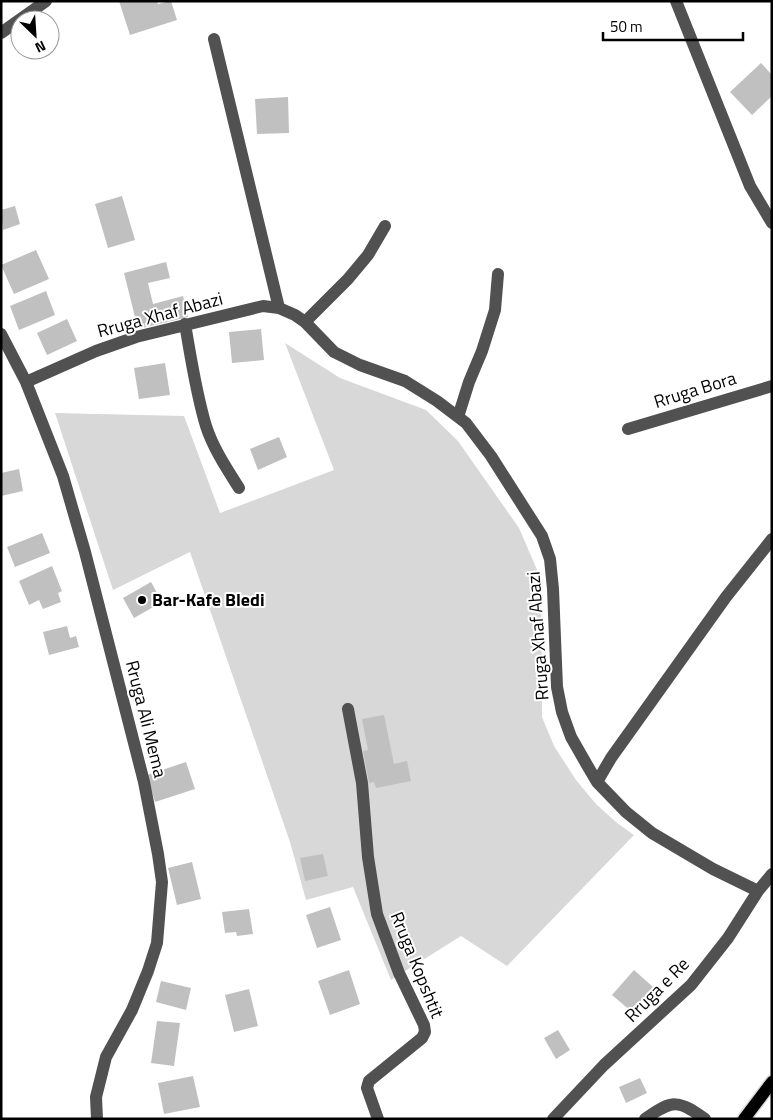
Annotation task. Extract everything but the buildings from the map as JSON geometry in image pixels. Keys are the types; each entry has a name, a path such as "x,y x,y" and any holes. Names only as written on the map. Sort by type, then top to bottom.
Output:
{"main road":[{"path":"744,1119 772,1082"}],"street":[{"path":"1,33 46,1"},
{"path":"676,1 750,186 772,223"},
{"path":"214,39 279,308"},
{"path":"305,322 348,279 368,255 385,226"},
{"path":"458,417 495,310 498,274"},
{"name":"Rruga Xhaf Abazi","path":"26,382 96,351 136,337 263,306 279,308 295,315 305,322 334,352 360,365 405,381 437,400 466,423 491,456 542,536 550,559 557,688 562,712 571,737 597,782 626,812 652,833 713,869 758,891"},
{"path":"185,324 207,428 239,488"},
{"name":"Rruga Ali Mema","path":"1,334 26,382 63,476 85,552 144,782 162,882 157,943 132,1010 106,1057 96,1097 97,1119"},
{"name":"Rruga Bora","path":"628,429 772,386"},
{"path":"597,782 726,597 772,539"},
{"name":"Rruga Kopshtit","path":"348,709 362,783 368,857 377,914 399,973 424,1025 425,1032 422,1038 369,1082 367,1088 378,1119"},
{"name":"Rruga e Re","path":"553,1119 604,1065 691,984 728,938 758,891 772,874"},
{"path":"645,1119 667,1105 676,1103 705,1119"}],"shaded area":[{"path":"285,343 340,378 426,410 458,441 519,528 541,579 542,717 554,746 576,780 596,804 634,835 507,966 461,936 391,980 353,887 306,900 290,842 190,552 113,590 55,413 184,416 220,513 334,470"}],"place":[{"name":"Bar-Kafe Bledi","path":"142,600"}]}
